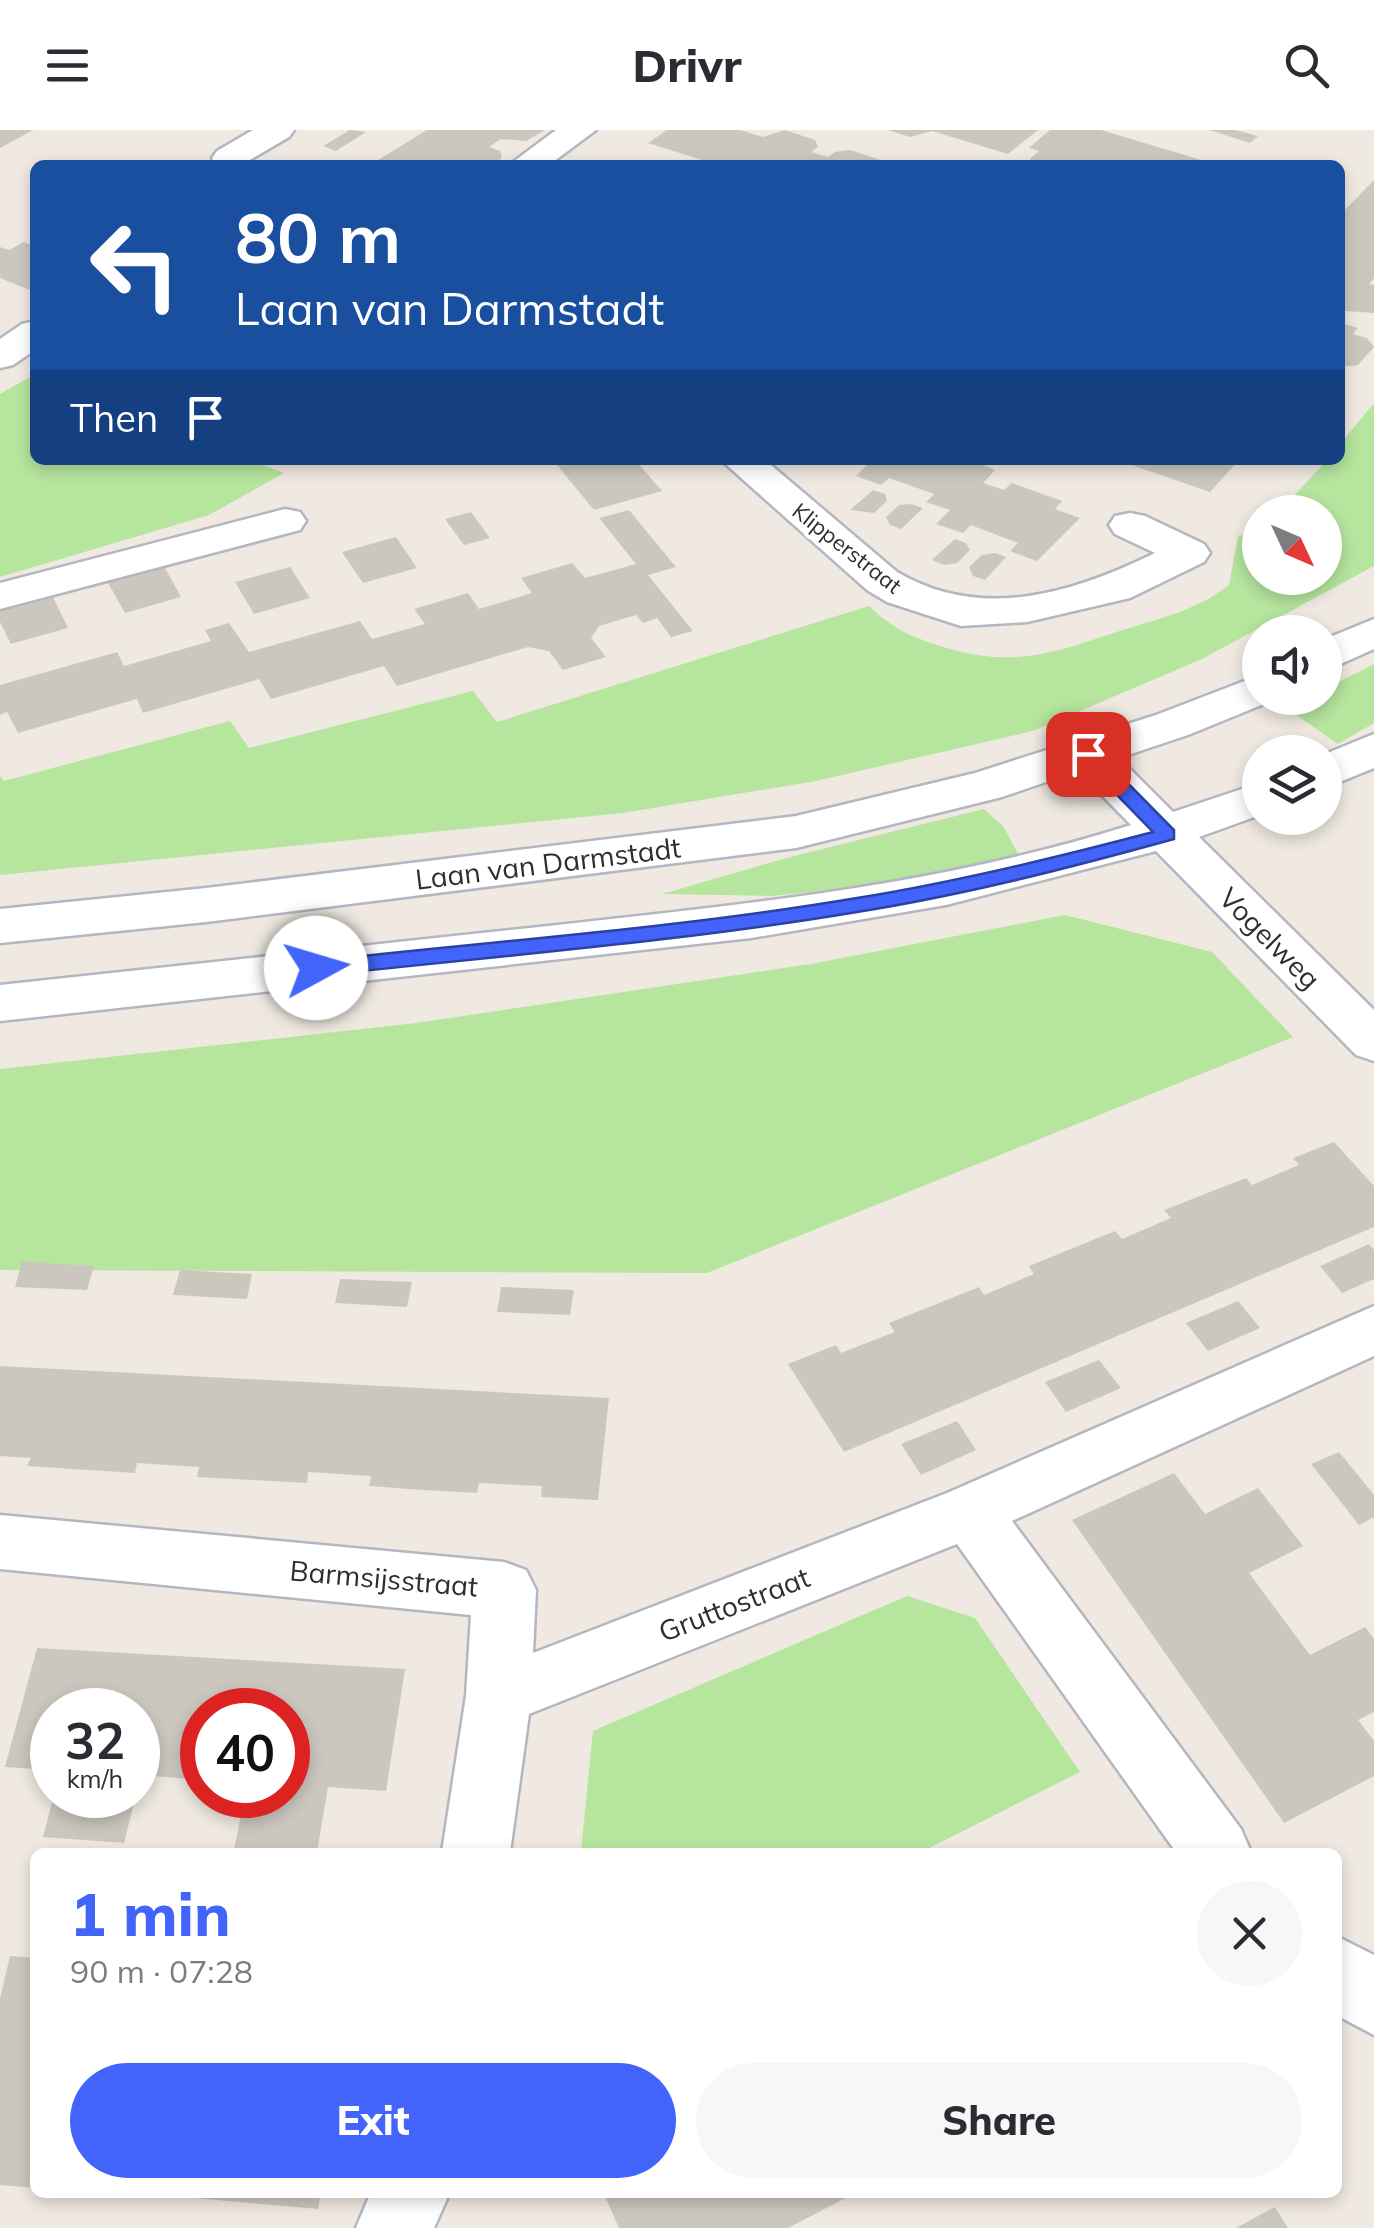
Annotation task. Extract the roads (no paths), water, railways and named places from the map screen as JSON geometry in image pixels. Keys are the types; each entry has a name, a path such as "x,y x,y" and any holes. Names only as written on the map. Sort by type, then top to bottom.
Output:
{"street":[{"path":"231,160 277,130"},
{"path":"534,160 580,130"},
{"path":"0,317 30,330"},
{"path":"0,357 30,336"},
{"name":"Klipperstraat","path":"748,465 882,581 902,593 960,613 1027,609 1116,588 1189,553 1130,524"},
{"path":"0,596 285,521"},
{"path":"1342,648 1374,632"},
{"name":"Laan van Darmstadt","path":"0,926 206,905 796,832 986,786 1088,754 1242,696"},
{"path":"1342,765 1374,750"},
{"path":"1088,754 1167,834"},
{"path":"0,1003 751,921 860,905 1047,867 1167,834 1242,805"},
{"name":"Vogelweg","path":"1167,834 1374,1042"},
{"name":"Gruttostraat","path":"499,1696 969,1512 1374,1330"},
{"path":"969,1512 1214,1848"},
{"name":"Barmsijsstraat","path":"0,1542 504,1590 499,1696 477,1848"},
{"path":"1342,1975 1374,1998"},
{"path":"394,2228 409,2198"}]}
